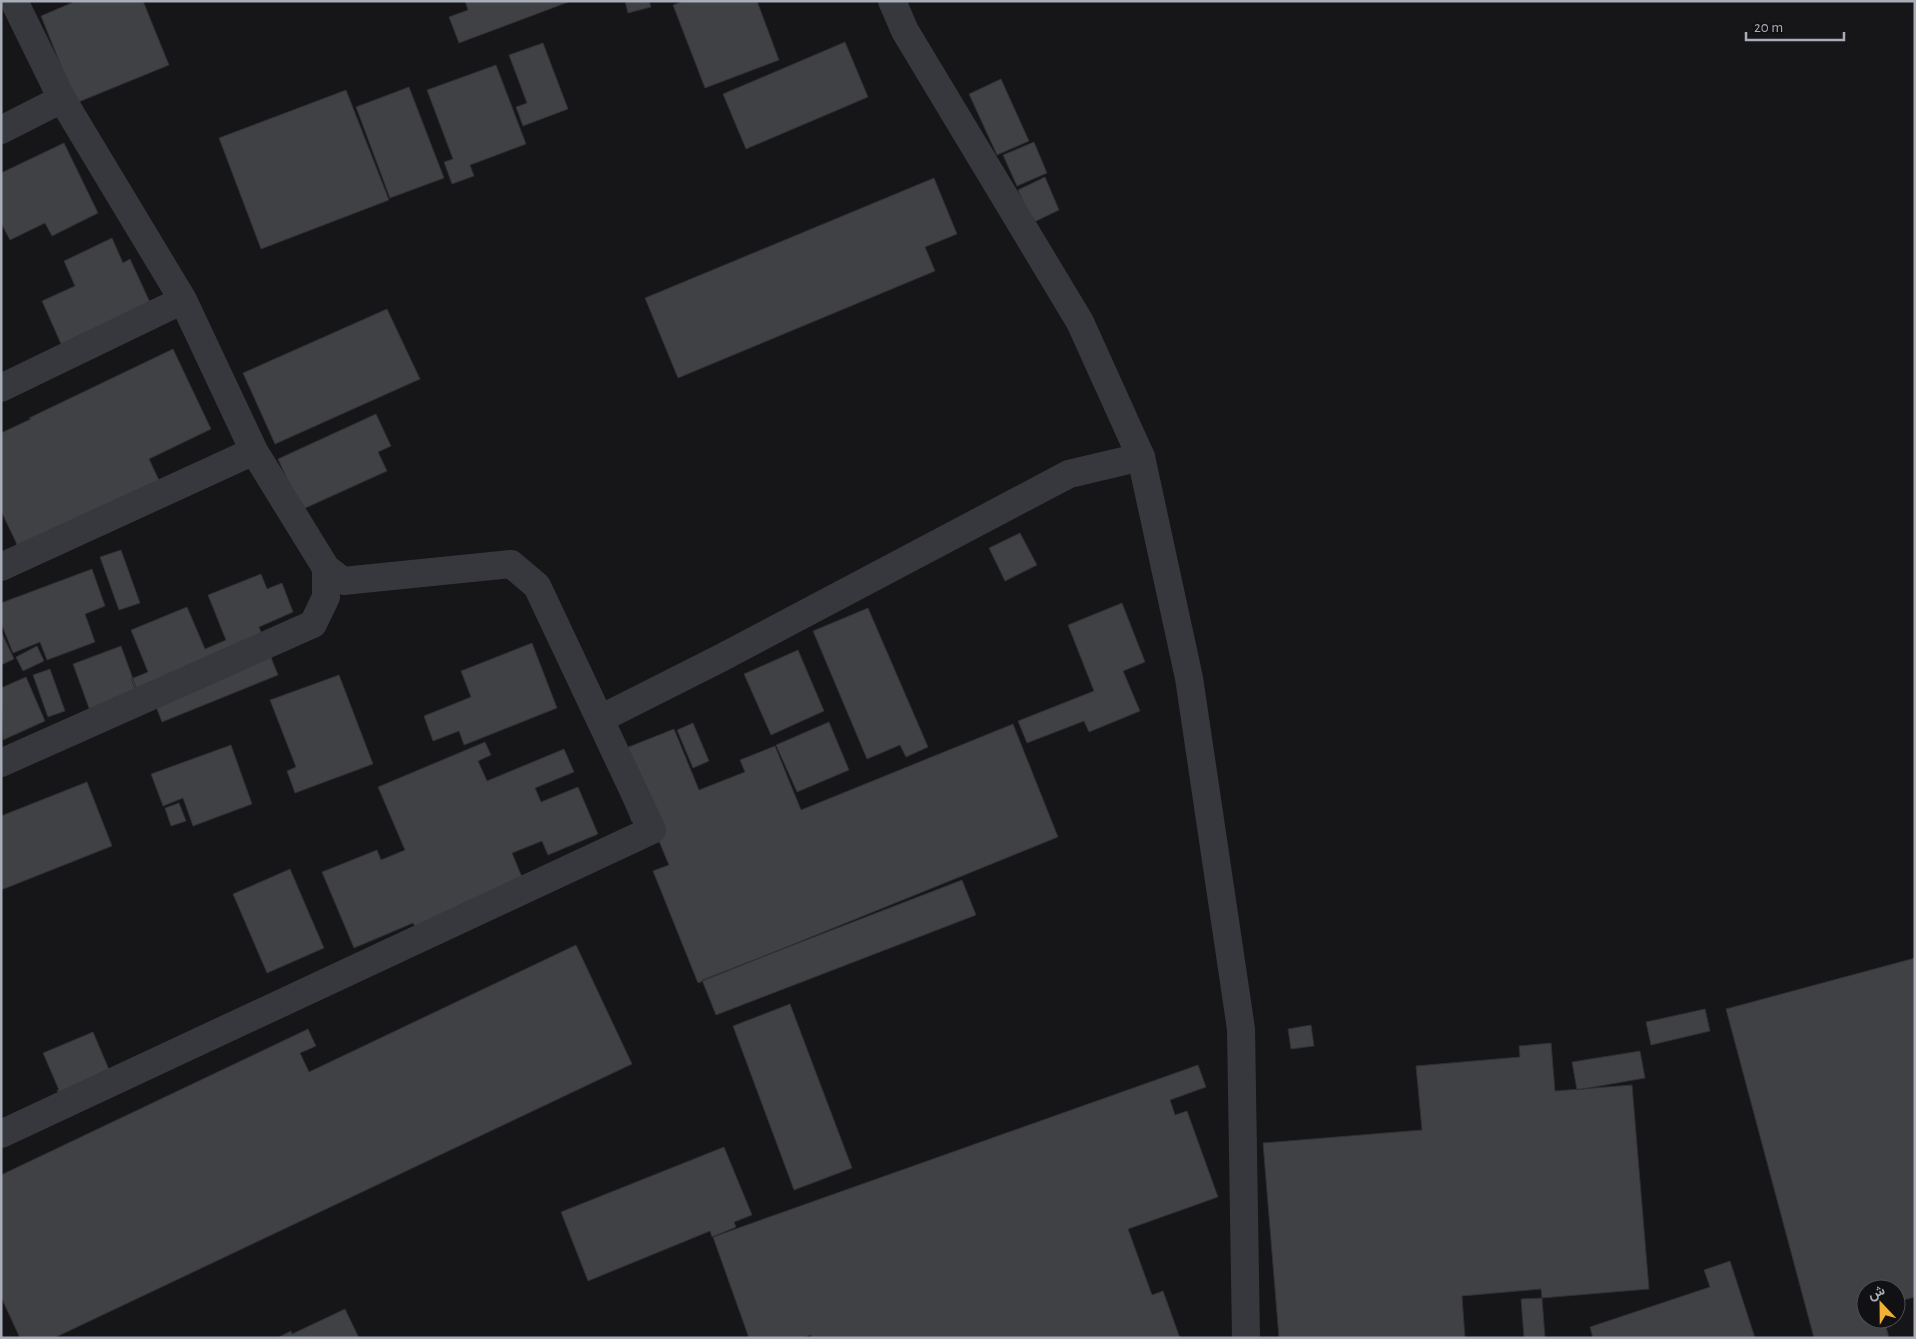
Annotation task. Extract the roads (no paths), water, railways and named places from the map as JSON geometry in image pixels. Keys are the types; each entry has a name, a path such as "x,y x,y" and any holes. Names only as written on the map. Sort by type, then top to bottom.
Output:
{"street":[{"path":"1,1134 652,830 537,586 511,564 343,581 326,568 254,450 183,300 62,99 14,1"},
{"path":"892,1 905,31 1080,322 1141,457 1189,678 1240,1029 1246,1338"},
{"path":"1,130 62,99"},
{"path":"1,388 183,300"},
{"path":"1,567 254,450"},
{"path":"600,719 719,659 1069,474 1141,457"},
{"path":"1,763 313,624 326,597 326,568"}]}
